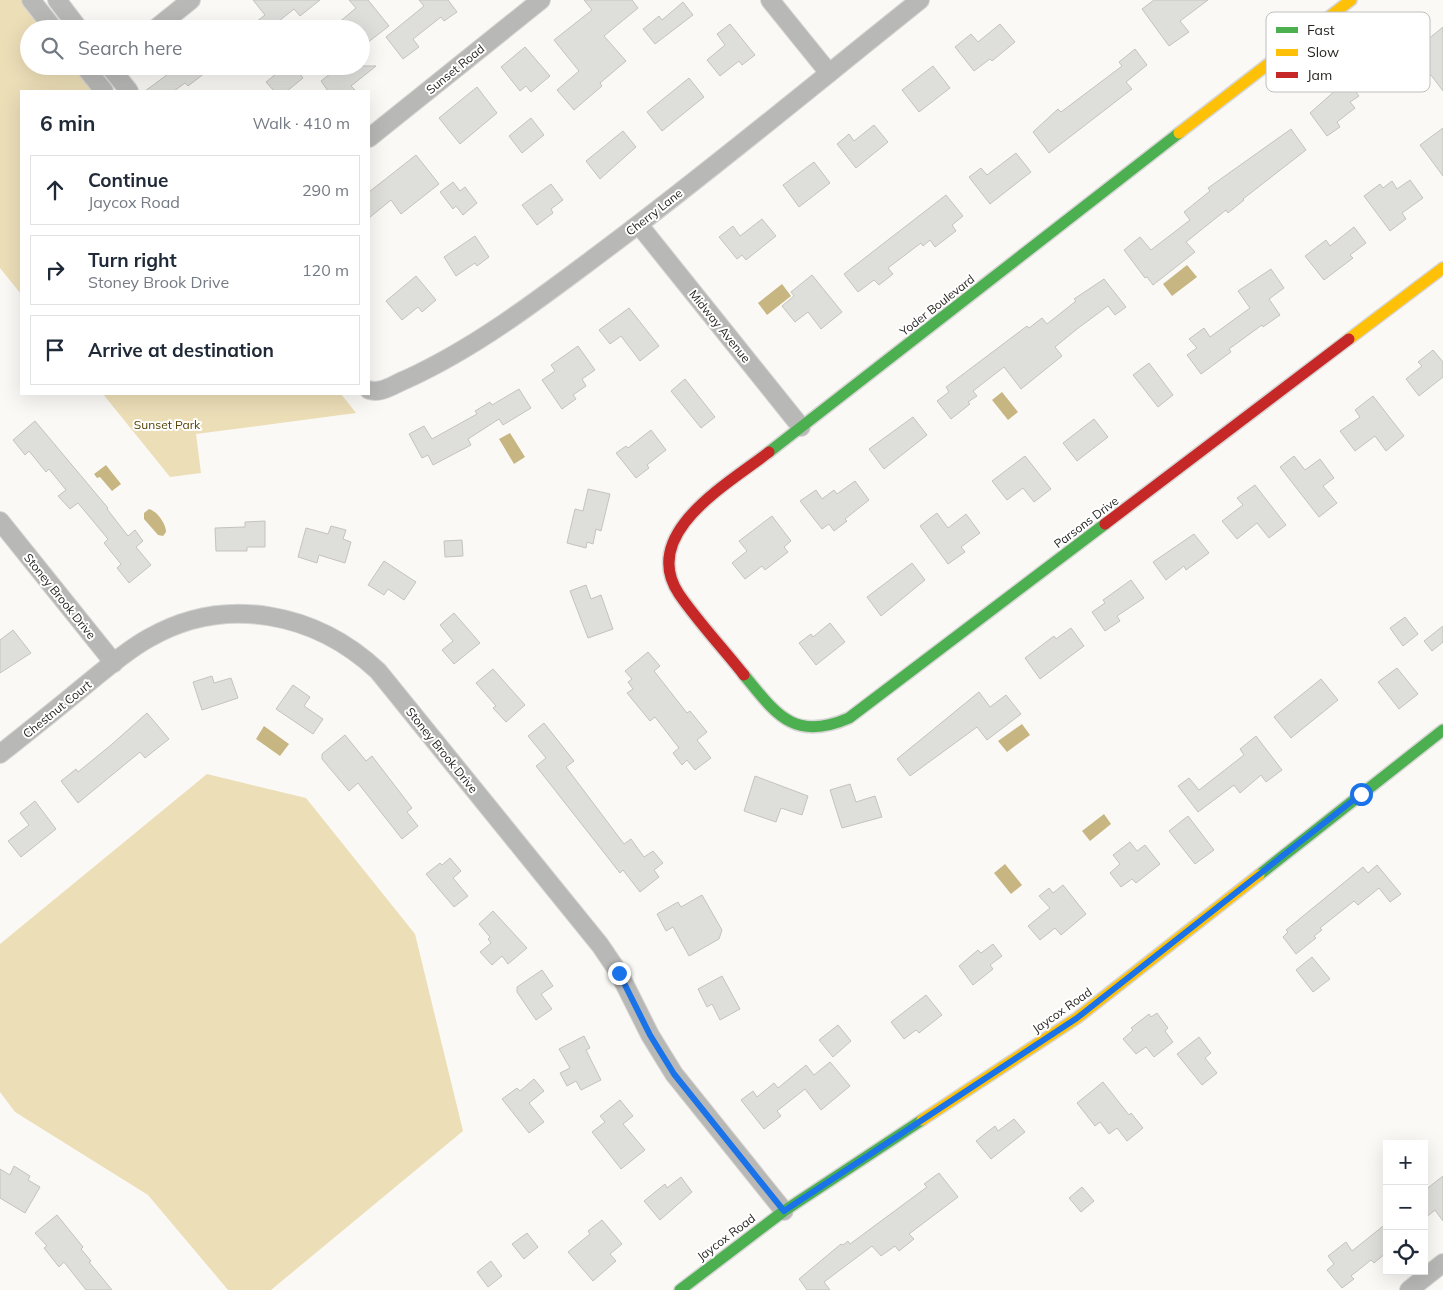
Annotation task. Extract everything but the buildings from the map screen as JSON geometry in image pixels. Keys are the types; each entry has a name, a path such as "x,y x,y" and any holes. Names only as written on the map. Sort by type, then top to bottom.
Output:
{"street":[{"path":"32,0 47,20"},
{"path":"57,0 72,20"},
{"path":"166,20 191,0"},
{"name":"Sunset Road","path":"370,137 541,0"},
{"path":"770,0 829,73"},
{"name":"Cherry Lane","path":"370,390 378,392 420,373 482,337 553,289 639,225 920,0"},
{"name":"Yoder Boulevard","path":"1336,12 1351,0"},
{"name":"Yoder Boulevard","path":"742,674 678,593 669,568 669,552 677,530 692,512 1266,66"},
{"path":"116,75 128,90"},
{"name":"Midway Avenue","path":"639,225 801,427"},
{"name":"Parsons Drive","path":"742,674 768,706 788,722 803,727 819,728 835,725 849,718 1443,268"},
{"name":"Stoney Brook Drive","path":"0,521 114,663 150,637 181,624 212,615 246,613 278,617 310,626 340,640 366,660 378,672 600,945 619,973 650,1035 674,1074 784,1211"},
{"name":"Chestnut Court","path":"0,754 114,663"},
{"name":"Jaycox Road","path":"680,1290 784,1211 1077,1018 1443,730"},
{"path":"1410,1290 1443,1264"}],"green space":[{"path":"0,0 24,0 40,20 20,20 20,75 84,75 96,90 20,90 20,293 0,268"},
{"name":"Sunset Park","path":"104,395 342,395 356,413 196,434 201,473 170,477"},
{"path":"207,774 306,798 415,934 463,1131 271,1290 228,1290 148,1195 15,1112 0,1092 0,944"}],"shaded area":[{"path":"1187,265 1197,277 1172,296 1163,284"},
{"path":"782,284 791,296 767,315 758,303"},
{"path":"1002,392 1018,412 1008,420 992,400"},
{"path":"510,433 525,457 514,464 499,439"},
{"path":"106,465 121,484 112,491 100,477 97,478 94,474"},
{"path":"149,509 155,512 163,522 166,532 163,536 158,535 144,519 144,513"},
{"path":"1022,724 1030,735 1007,752 998,741"},
{"path":"264,726 289,744 280,756 256,739"},
{"path":"1104,814 1111,824 1090,841 1082,831"},
{"path":"1005,864 1022,885 1011,894 994,873"}],"traffic: fast":[{"path":"769,452 1179,133"},
{"path":"744,675 766,702 777,712 788,720 800,725 814,727 830,725 849,718 1105,524"},
{"path":"1259,875 1443,730"},
{"path":"680,1290 784,1211 922,1120"}],"traffic: slow":[{"path":"1335,12 1351,0"},
{"path":"1179,133 1266,66"},
{"path":"1349,339 1443,268"},
{"path":"922,1120 1077,1018 1259,875"}],"traffic: jam":[{"path":"1105,524 1349,339"},
{"path":"744,675 679,594 670,572 670,550 679,530 694,511 733,478 769,452"}],"route":[{"path":"619,973 650,1035 674,1074 784,1211 1077,1018 1361,794"}]}
